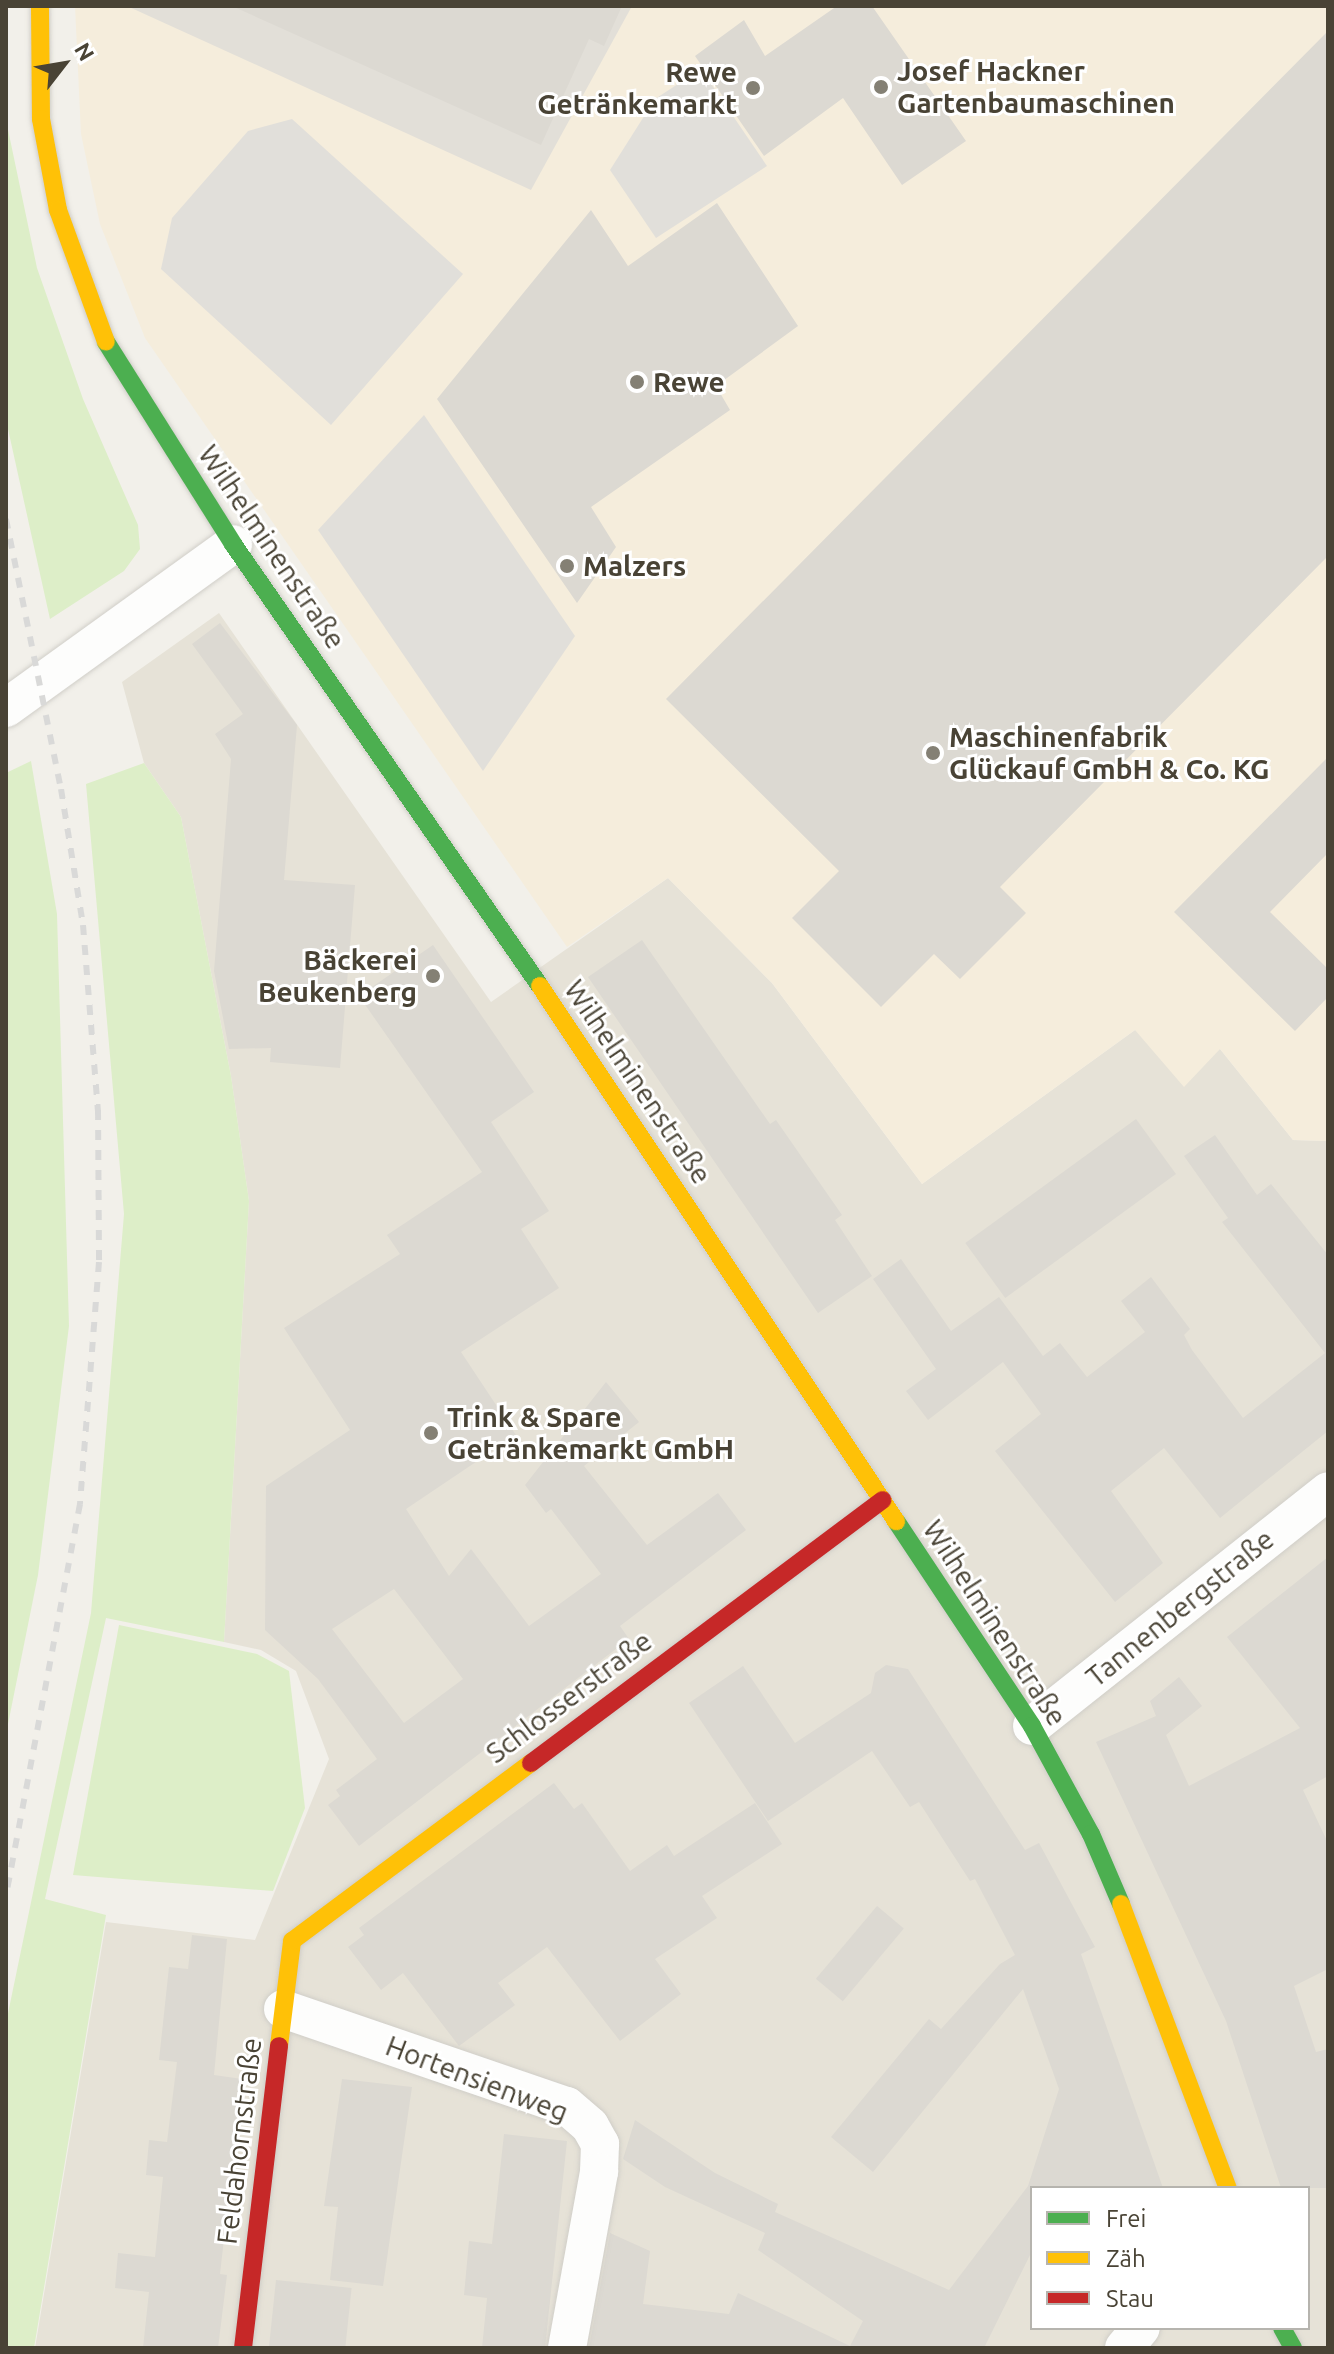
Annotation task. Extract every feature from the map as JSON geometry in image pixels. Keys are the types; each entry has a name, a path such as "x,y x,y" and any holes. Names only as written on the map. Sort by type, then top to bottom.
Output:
{"street":[{"name":"Wilhelminenstraße","path":"40,6 41,119 58,210 85,296 115,363 233,544 447,848 1032,1726 1091,1834 1135,1937 1227,2186"},
{"path":"6,708 233,544"},
{"name":"Tannenbergstraße","path":"1032,1726 1328,1491"},
{"name":"Schlosserstraße","path":"292,1941 882,1500"},
{"name":"Feldahornstraße","path":"243,2348 292,1941"},
{"name":"Hortensienweg","path":"283,2009 567,2106 590,2126 600,2144 599,2172 567,2348"},
{"path":"1124,2348 1139,2330"},
{"path":"1283,2330 1293,2348"}],"shaded area":[{"path":"75,6 1328,6 1328,1141 1293,1140 1220,1049 1184,1087 1135,1030 922,1184 772,983 668,878 567,947 145,338 100,224 81,134"},
{"path":"127,6 632,6 531,190"},
{"path":"701,69 767,166 656,238 610,170 655,99"},
{"path":"292,119 463,274 331,425 161,269 172,218 248,131"},
{"path":"424,415 575,636 483,771 318,530"},
{"path":"219,613 491,1002 668,878 772,983 922,1184 1135,1030 1220,1049 1293,1140 1328,1141 1328,2348 35,2348 106,1922 255,1940 329,1759 296,1671 261,1650 224,1642 249,1201 231,1076 181,817 144,763 122,682"}],"green space":[{"path":"6,120 37,268 83,399 138,525 140,549 124,571 50,619 6,420"},
{"path":"31,761 57,914 69,1326 38,1575 6,1734 6,773"},
{"path":"144,763 181,817 231,1076 249,1201 224,1642 106,1618 45,1899 106,1915 34,2348 6,2348 6,2023 91,1613 124,1214 86,784"},
{"path":"119,1625 257,1654 289,1671 305,1808 273,1891 73,1875"}],"building":[{"path":"232,6 622,6 604,46 589,39 541,145"},
{"path":"837,6 872,6 966,141 902,185 843,98 764,156 695,56 744,20 765,56"},
{"path":"1328,31 1328,556 1000,887 1026,913 960,979 934,954 881,1007 792,918 839,871 666,699"},
{"name":"Rewe","path":"717,203 798,326 716,386 730,410 591,507 616,547 577,603 437,399 591,210 628,266"},
{"path":"220,623 297,725 284,880 355,885 340,1068 270,1062 271,1048 229,1049 214,971 231,759 215,734 243,714 192,644"},
{"path":"1328,757 1328,853 1270,912 1328,969 1328,997 1295,1031 1174,912"},
{"path":"642,940 770,1124 776,1120 842,1215 835,1220 872,1276 818,1313 588,977"},
{"path":"433,945 534,1092 491,1122 549,1211 521,1229 559,1288 461,1352 516,1435 406,1509 449,1576 471,1549 529,1626 601,1574 551,1509 546,1513 525,1485 606,1382 639,1422 584,1466 647,1545 718,1493 746,1530 620,1626 629,1639 359,1846 328,1805 340,1796 336,1790 377,1759 318,1679 265,1630 266,1486 350,1430 284,1328 400,1254 387,1235 482,1172 359,996","holes":["394,1589 463,1679 404,1723 332,1629"]},
{"path":"1136,1119 1176,1174 1005,1298 965,1243"},
{"path":"1215,1135 1257,1195 1271,1184 1328,1255 1328,1431 1220,1518 1164,1448 1111,1491 1163,1563 1115,1602 995,1451 1041,1414 1003,1362 928,1420 906,1391 936,1369 873,1279 901,1259 951,1331 999,1297 1043,1356 1060,1343 1087,1377 1145,1332 1121,1301 1151,1277 1190,1329 1184,1335 1192,1350 1243,1418 1325,1353 1222,1222 1228,1218 1184,1156"},
{"path":"1328,1557 1328,1776 1303,1790 1328,1843 1328,1969 1294,1986 1316,2052 1328,2049 1328,2188 1280,2186 1226,2021 1096,1742 1156,1716 1150,1701 1179,1677 1202,1706 1166,1735 1189,1786 1300,1728 1227,1637"},
{"path":"886,1665 908,1669 1025,1850 1039,1843 1095,1947 1081,1954 1162,2186 1030,2186 1030,2255 984,2348 589,2348 610,2233 650,2251 643,2304 729,2314 738,2293 850,2346 863,2321 758,2250 765,2233 665,2187 623,2159 635,2120 715,2173 778,2204 775,2212 949,2290 1028,2186 1059,2089 1023,1989 873,2172 831,2137 929,2019 941,2029 1000,1964 1015,1955 975,1879 970,1881 919,1802 910,1807 872,1751 768,1821 689,1703 743,1666 795,1743 871,1693 875,1673"},
{"path":"554,1783 574,1809 582,1803 630,1871 667,1845 674,1856 755,1803 782,1844 702,1896 717,1918 655,1959 681,1994 620,2041 547,1947 498,1983 515,2005 459,2046 403,1973 381,1990 348,1947 364,1935 359,1928"},
{"path":"877,1906 904,1928 843,2001 816,1979"},
{"path":"192,1935 227,1939 214,2075 242,2079 220,2274 227,2275 218,2348 143,2348 149,2292 115,2288 118,2253 155,2257 163,2177 146,2175 149,2140 167,2142 177,2062 159,2060 169,1967 188,1969"},
{"path":"342,2079 412,2087 383,2286 330,2280 338,2207 324,2206"},
{"path":"504,2134 567,2141 545,2348 482,2348 487,2298 464,2295 469,2241 492,2244"},
{"path":"276,2280 352,2288 345,2348 269,2348"}],"railway":[{"path":"6,519 61,789 83,925 98,1110 99,1262 80,1504 6,1896"}],"traffic: fast":[{"path":"106,342 233,544 540,986"},
{"path":"896,1521 1032,1726 1091,1834 1121,1904"},
{"path":"1283,2330 1293,2348"}],"traffic: slow":[{"path":"40,6 41,119 58,210 106,342"},
{"path":"540,986 896,1521"},
{"path":"279,2046 292,1941 531,1763"},
{"path":"1121,1904 1227,2186"}],"traffic: jam":[{"path":"531,1763 882,1500"},
{"path":"243,2348 279,2046"}],"place":[{"name":"Josef Hackner Gartenbaumaschinen","path":"881,87"},
{"name":"Rewe Getränkemarkt","path":"753,88"},
{"name":"Rewe","path":"637,382"},
{"name":"Malzers","path":"567,566"},
{"name":"Maschinenfabrik Glückauf GmbH & Co. KG","path":"933,753"},
{"name":"Bäckerei Beukenberg","path":"433,976"},
{"name":"Trink & Spare Getränkemarkt GmbH","path":"431,1433"}]}
